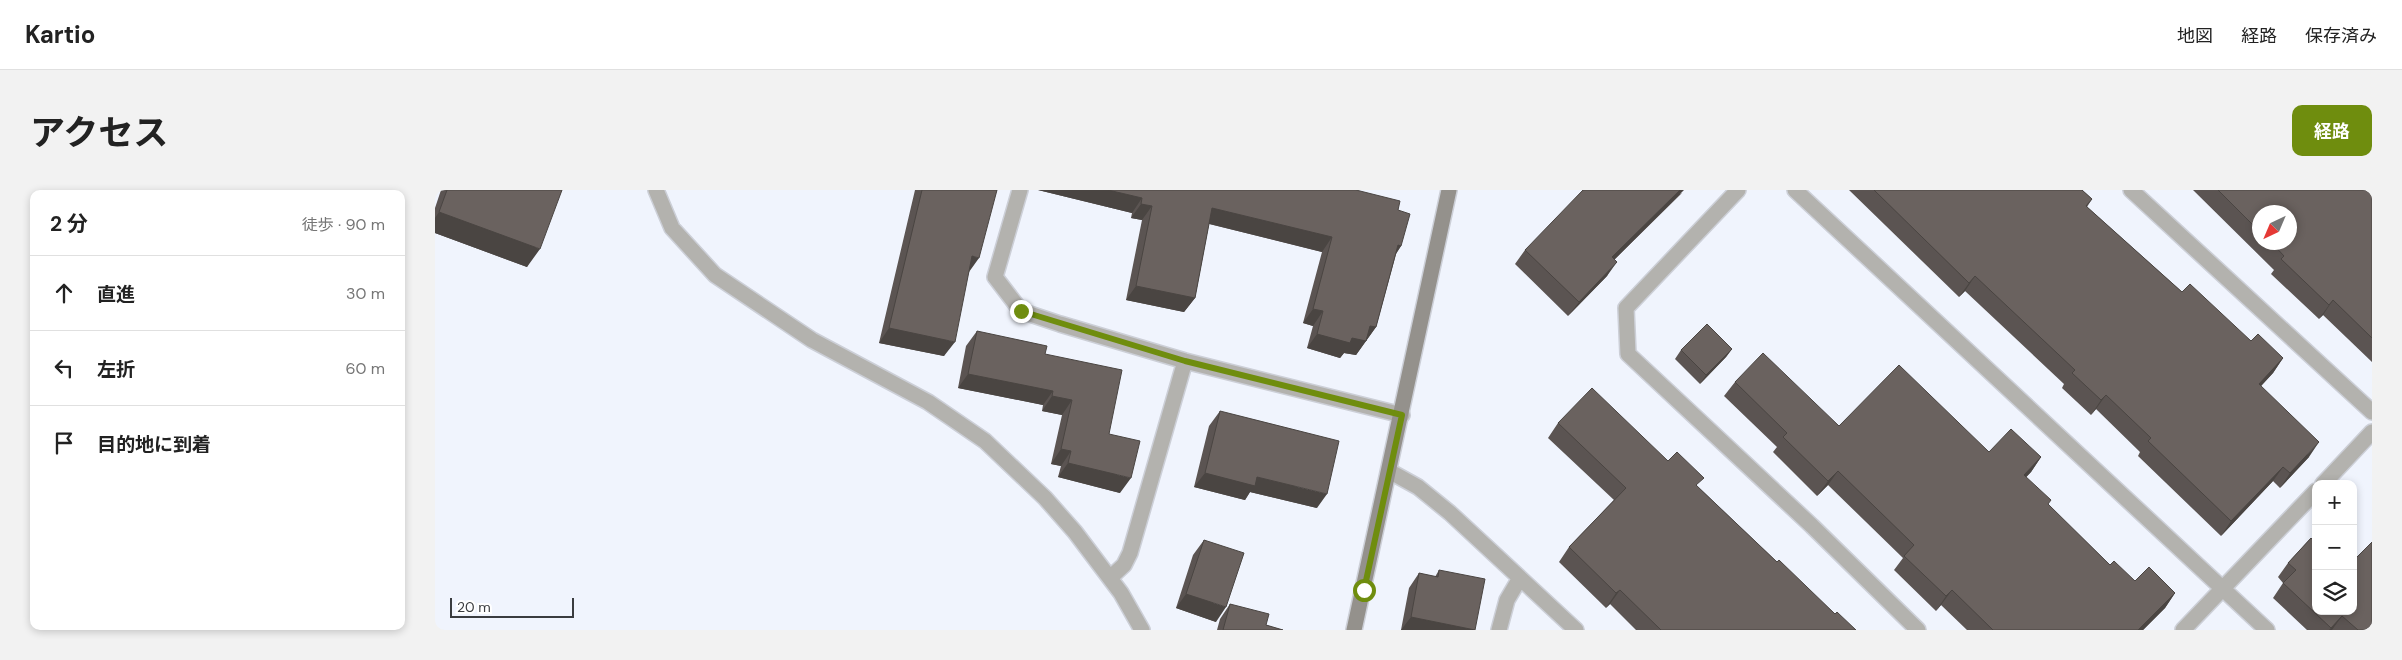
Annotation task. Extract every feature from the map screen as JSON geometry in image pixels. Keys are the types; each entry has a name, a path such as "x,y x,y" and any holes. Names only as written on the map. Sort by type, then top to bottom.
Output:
{"street":[{"path":"656,190 673,228 715,274 812,340 928,402 985,441 1045,498 1075,532 1121,592 1142,630"},
{"path":"1020,190 995,276 1021,311 1185,361 1402,415"},
{"path":"1354,630 1402,415 1449,190"},
{"path":"1738,190 1626,308 1628,354 1811,526 1918,630"},
{"path":"1795,190 2267,630"},
{"path":"2131,190 2372,412"},
{"path":"1110,578 1124,565 1130,553 1185,361"},
{"path":"2327,480 2372,432"},
{"path":"1389,471 1419,486 1451,513 1576,630"},
{"path":"2183,630 2312,495"},
{"path":"1499,630 1507,600 1520,578"}],"building":[{"path":"447,190 562,190 540,249 439,212"},
{"path":"922,190 997,190 979,258 972,256 955,342 889,328"},
{"path":"1108,190 1356,190 1400,201 1398,210 1410,214 1401,246 1398,245 1376,327 1370,326 1366,341 1352,338 1350,343 1317,334 1323,311 1313,309 1332,237 1212,208 1195,298 1136,286 1152,206 1141,204 1142,198"},
{"path":"1583,190 1680,190 1612,257 1617,262 1579,302 1525,250"},
{"path":"1874,190 2082,190 2092,199 2086,206 2182,292 2190,284 2251,341 2258,334 2283,358 2259,384 2319,442 2290,473 2283,467 2231,521 2148,441 2151,438 2106,395 2101,400 2072,373 2075,370 1975,276 1969,283"},
{"path":"2218,190 2372,190 2372,338 2333,300 2329,305 2281,259 2284,256 2278,250 2297,250 2297,205 2252,205 2252,224"},
{"path":"1707,324 1732,349 1706,375 1681,350"},
{"path":"977,331 1047,346 1045,354 1122,370 1109,434 1140,441 1131,478 1068,463 1071,451 1061,449 1072,400 1052,396 1053,391 968,374"},
{"path":"1763,353 1839,426 1899,365 1989,452 2011,429 2041,457 2024,475 2051,500 2048,504 2110,565 2114,561 2135,581 2149,567 2175,593 2138,630 1993,630 1952,590 1946,596 1904,556 1914,545 1838,471 1828,481 1783,437 1787,433 1735,382"},
{"path":"1592,388 1668,461 1677,452 1704,478 1696,485 1777,562 1779,560 1835,614 1837,612 1856,630 1661,630 1620,590 1616,593 1569,547 1626,488 1558,423"},
{"path":"1220,411 1339,441 1327,494 1257,477 1255,486 1205,473"},
{"path":"2311,538 2312,610 2283,583 2296,570 2288,563"},
{"path":"1204,540 1244,553 1226,607 1186,594"},
{"path":"2372,542 2372,630 2358,630 2342,616 2331,628 2317,615 2357,615 2357,557"},
{"path":"1439,570 1485,579 1475,630 1411,617 1419,573 1438,577"},
{"path":"1230,604 1269,614 1266,625 1283,630 1223,630"}],"route":[{"path":"1021,311 1185,361 1402,415 1364,590"}]}
